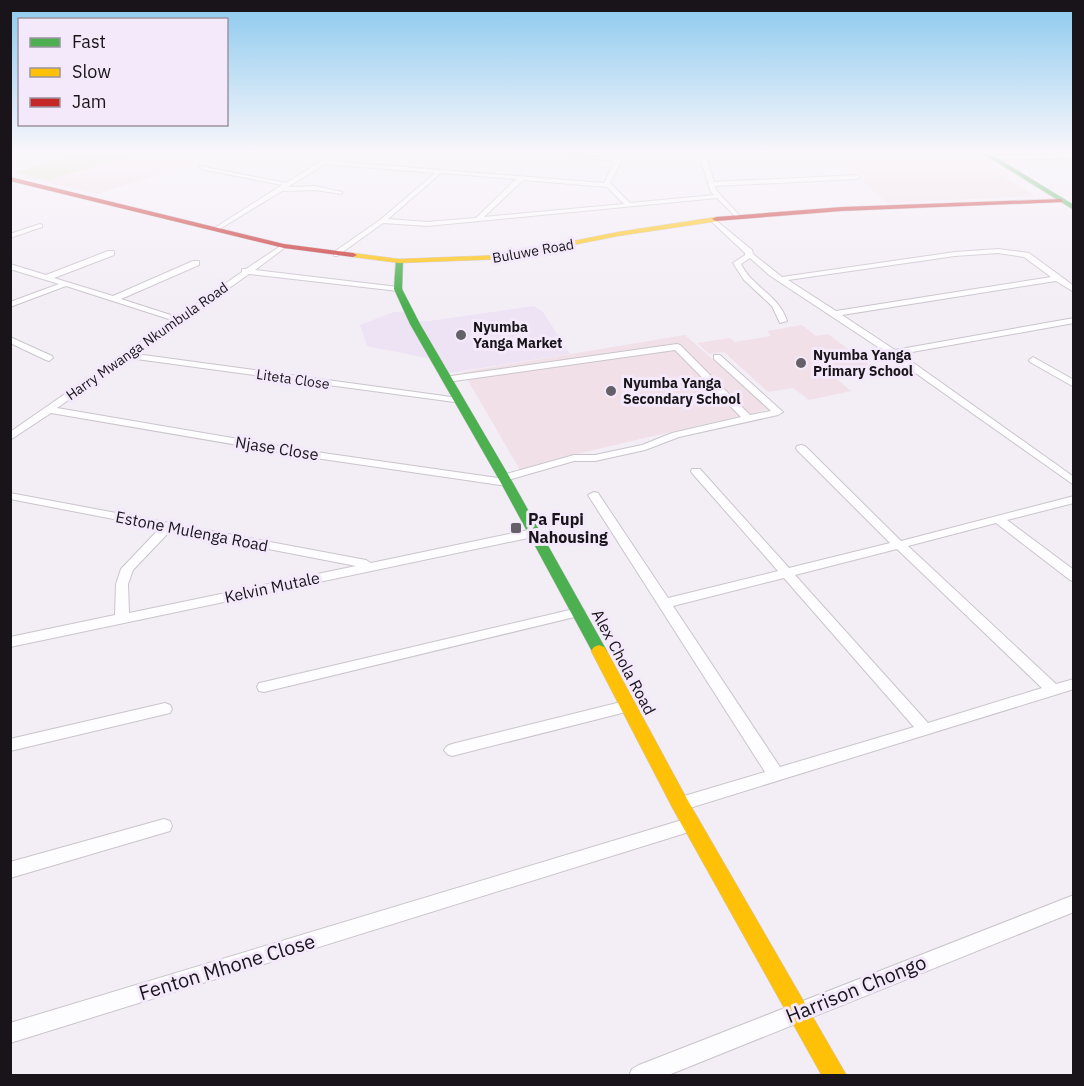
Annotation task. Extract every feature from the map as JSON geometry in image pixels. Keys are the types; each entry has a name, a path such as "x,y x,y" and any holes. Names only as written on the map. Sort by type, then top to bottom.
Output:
{"street":[{"name":"Buluwe Road","path":"109,204 284,246 399,261 502,257 618,234 737,216 851,208 1067,204"},
{"path":"216,229 255,204"},
{"path":"337,254 382,222 403,204"},
{"path":"478,220 495,204"},
{"path":"382,222 426,224 642,204"},
{"path":"725,204 737,216"},
{"path":"713,220 740,243 750,255 781,279 893,353 1074,482"},
{"path":"10,236 40,226"},
{"name":"Harry Mwanga Nkumbula Road","path":"10,437 176,319 284,246"},
{"path":"781,279 945,255 998,251 1026,255 1074,290"},
{"path":"46,278 111,253"},
{"path":"750,255 739,261 738,267 745,277 776,306 783,321"},
{"name":"Alex Chola Road","path":"399,261 398,289 415,324 578,612 680,804 835,1076"},
{"path":"114,299 196,262"},
{"path":"10,266 176,319"},
{"path":"245,272 398,289"},
{"path":"835,314 1059,278"},
{"path":"10,304 66,284"},
{"path":"893,353 1074,320"},
{"path":"10,339 49,358"},
{"path":"447,379 677,346 748,419"},
{"name":"Liteta Close","path":"127,355 459,402"},
{"path":"505,480 574,458 595,458 645,447 676,435 778,412 717,357"},
{"path":"1033,360 1074,384"},
{"name":"Njase Close","path":"49,410 302,453 505,480"},
{"path":"801,448 899,545 1054,691"},
{"path":"696,471 925,729"},
{"path":"594,495 776,775"},
{"name":"Estone Mulenga Road","path":"10,496 374,565"},
{"path":"666,603 1074,499"},
{"path":"998,519 1074,577"},
{"path":"122,619 122,584 127,569 169,526"},
{"name":"Kelvin Mutale","path":"10,642 533,533"},
{"path":"264,687 578,612"},
{"path":"680,804 1074,684"},
{"path":"452,750 629,706"},
{"path":"10,745 165,709"},
{"name":"Fenton Mhone Close","path":"10,1034 478,887 692,824"},
{"path":"10,870 164,826"},
{"name":"Harrison Chongo","path":"639,1076 1074,903"}],"shaded area":[{"name":"Nyumba Yanga Market","path":"534,306 543,312 570,354 449,373 427,358 367,346 360,325 394,312 413,312 419,321 429,321"},
{"name":"Nyumba Yanga Primary School","path":"802,325 816,336 828,334 879,372 837,379 851,391 809,400 793,388 768,392 724,352 709,354 697,343 730,338 735,342 771,336 767,331"},
{"name":"Nyumba Yanga Secondary School","path":"685,335 769,409 559,458 520,470 463,372"}],"traffic: fast":[{"path":"1067,204 1074,208"},
{"path":"399,261 398,289 415,324 507,483 599,651"}],"traffic: slow":[{"path":"353,255 399,261 503,257 618,234 716,219"},
{"path":"599,651 680,804 835,1076"}],"traffic: jam":[{"path":"111,204 284,246 353,255"},
{"path":"716,219 842,209 988,204"}],"place":[{"name":"Nyumba Yanga Market","path":"461,335"},
{"name":"Nyumba Yanga Primary School","path":"801,363"},
{"name":"Nyumba Yanga Secondary School","path":"611,391"},
{"name":"Pa Fupi Nahousing","path":"516,528"}]}
